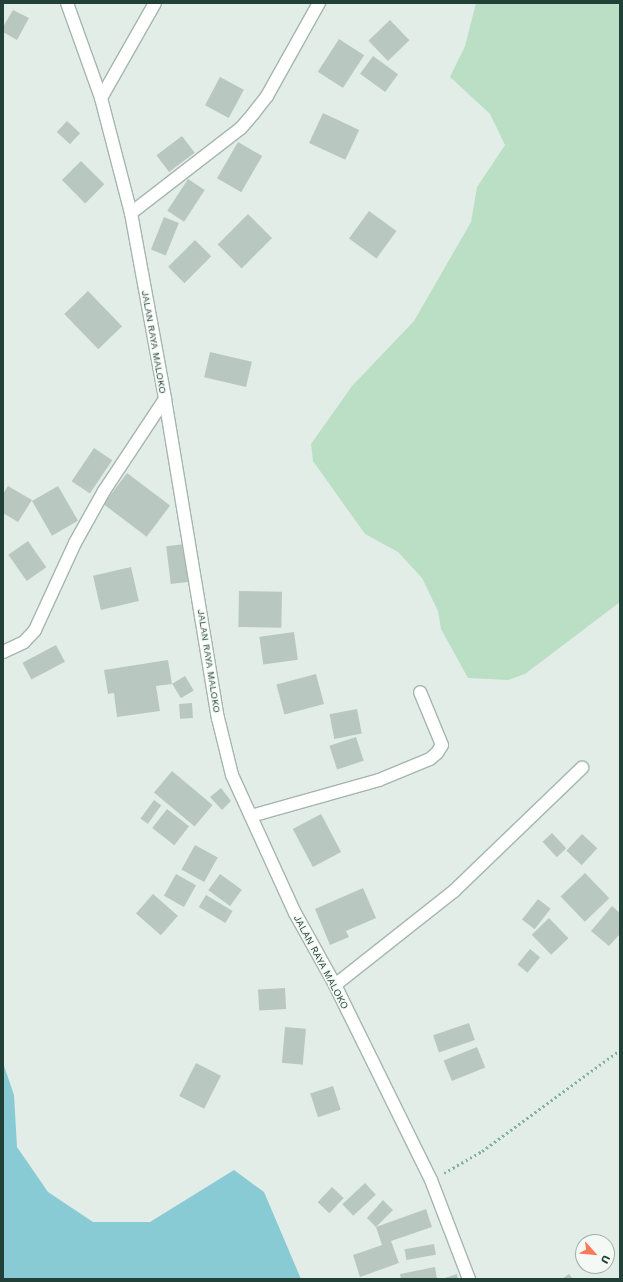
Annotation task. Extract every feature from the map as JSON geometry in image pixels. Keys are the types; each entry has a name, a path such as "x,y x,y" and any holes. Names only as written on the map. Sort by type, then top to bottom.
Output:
{"street":[{"name":"JALAN RAYA MALOKO","path":"67,3 101,98 131,213 165,399 218,718 232,775 252,816 266,854 295,914 335,985 431,1180 469,1279"},
{"path":"101,98 155,3"},
{"path":"131,213 241,128 267,96 319,3"},
{"path":"3,652 24,642 35,630 75,543 104,491 165,399"},
{"path":"252,816 379,780 430,759 442,744 420,692"},
{"path":"335,985 454,891 582,768"}],"path":[{"path":"431,1180 482,1151 620,1050"}],"green space":[{"path":"476,3 620,3 620,602 525,674 508,680 468,678 441,629 438,611 422,578 398,552 365,534 313,461 311,444 352,386 414,321 471,222 477,187 505,145 490,114 450,77 465,46"}],"water":[{"path":"3,1063 14,1095 17,1147 48,1192 93,1222 150,1222 234,1170 264,1192 301,1279 3,1279"}],"building":[{"path":"13,10 29,18 17,40 3,32 3,27"},
{"path":"390,20 409,40 388,61 368,41"},
{"path":"339,39 364,55 343,88 318,72"},
{"path":"373,56 398,74 385,92 360,74"},
{"path":"220,77 244,90 229,118 205,105"},
{"path":"323,113 359,130 345,160 309,143"},
{"path":"67,121 80,133 70,144 57,132"},
{"path":"182,136 195,153 169,172 156,155"},
{"path":"238,142 262,156 241,192 217,178"},
{"path":"81,161 104,184 85,203 62,180"},
{"path":"188,179 205,190 184,222 167,211"},
{"path":"369,211 397,231 377,258 349,239"},
{"path":"248,214 272,238 242,268 218,244"},
{"path":"164,217 179,223 166,255 151,249"},
{"path":"195,240 211,256 184,283 168,267"},
{"path":"88,291 122,326 98,349 64,314"},
{"path":"210,352 252,362 246,387 204,377"},
{"path":"94,448 112,460 90,493 72,481"},
{"path":"127,473 170,505 147,537 104,504"},
{"path":"8,486 32,500 18,522 3,513 3,494"},
{"path":"58,486 78,521 52,536 32,501"},
{"path":"28,541 46,567 27,581 8,555"},
{"path":"185,544 190,582 171,584 166,546"},
{"path":"131,567 139,601 101,610 93,576"},
{"path":"239,591 282,592 281,628 238,627"},
{"path":"294,632 298,660 263,665 259,637"},
{"path":"56,645 65,662 31,680 22,663"},
{"path":"168,660 172,684 156,686 160,711 117,717 114,693 108,694 104,670"},
{"path":"316,674 324,704 284,715 276,685"},
{"path":"185,676 194,691 181,698 172,684"},
{"path":"192,703 193,718 180,719 179,704"},
{"path":"357,709 362,734 334,739 330,714"},
{"path":"356,737 364,761 337,769 329,746"},
{"path":"172,771 213,805 195,827 154,792"},
{"path":"221,788 231,801 222,810 210,797"},
{"path":"154,800 161,805 148,824 140,819"},
{"path":"167,809 189,826 174,845 152,828"},
{"path":"321,814 341,852 313,867 293,829"},
{"path":"552,833 566,848 557,857 542,842"},
{"path":"582,834 597,848 582,865 566,851"},
{"path":"195,845 218,858 204,882 181,869"},
{"path":"585,873 609,898 585,922 561,897"},
{"path":"176,874 196,885 184,907 164,896"},
{"path":"220,874 242,890 230,906 208,890"},
{"path":"363,888 376,918 346,931 349,937 330,945 315,909"},
{"path":"153,894 178,916 161,935 136,914"},
{"path":"206,895 233,911 225,923 199,907"},
{"path":"538,899 551,909 535,929 522,919"},
{"path":"612,906 620,913 620,934 609,946 591,931"},
{"path":"549,918 568,938 551,955 532,935"},
{"path":"530,949 540,957 528,973 517,965"},
{"path":"285,988 286,1009 259,1010 258,989"},
{"path":"469,1023 475,1040 439,1052 433,1035"},
{"path":"285,1027 306,1029 303,1065 282,1063"},
{"path":"477,1047 485,1067 452,1081 444,1060"},
{"path":"196,1063 221,1076 204,1109 179,1096"},
{"path":"333,1086 341,1110 318,1117 310,1093"},
{"path":"365,1183 376,1195 353,1216 342,1204"},
{"path":"332,1187 344,1198 329,1213 318,1202"},
{"path":"383,1200 393,1210 376,1227 367,1218"},
{"path":"426,1209 432,1227 391,1241 399,1263 360,1277 353,1255 382,1245 376,1227"},
{"path":"434,1244 436,1255 406,1260 404,1249"},
{"path":"435,1267 437,1279 401,1279 400,1274"},
{"path":"457,1274 458,1279 442,1279"},
{"path":"569,1274 573,1279 562,1279"}]}
